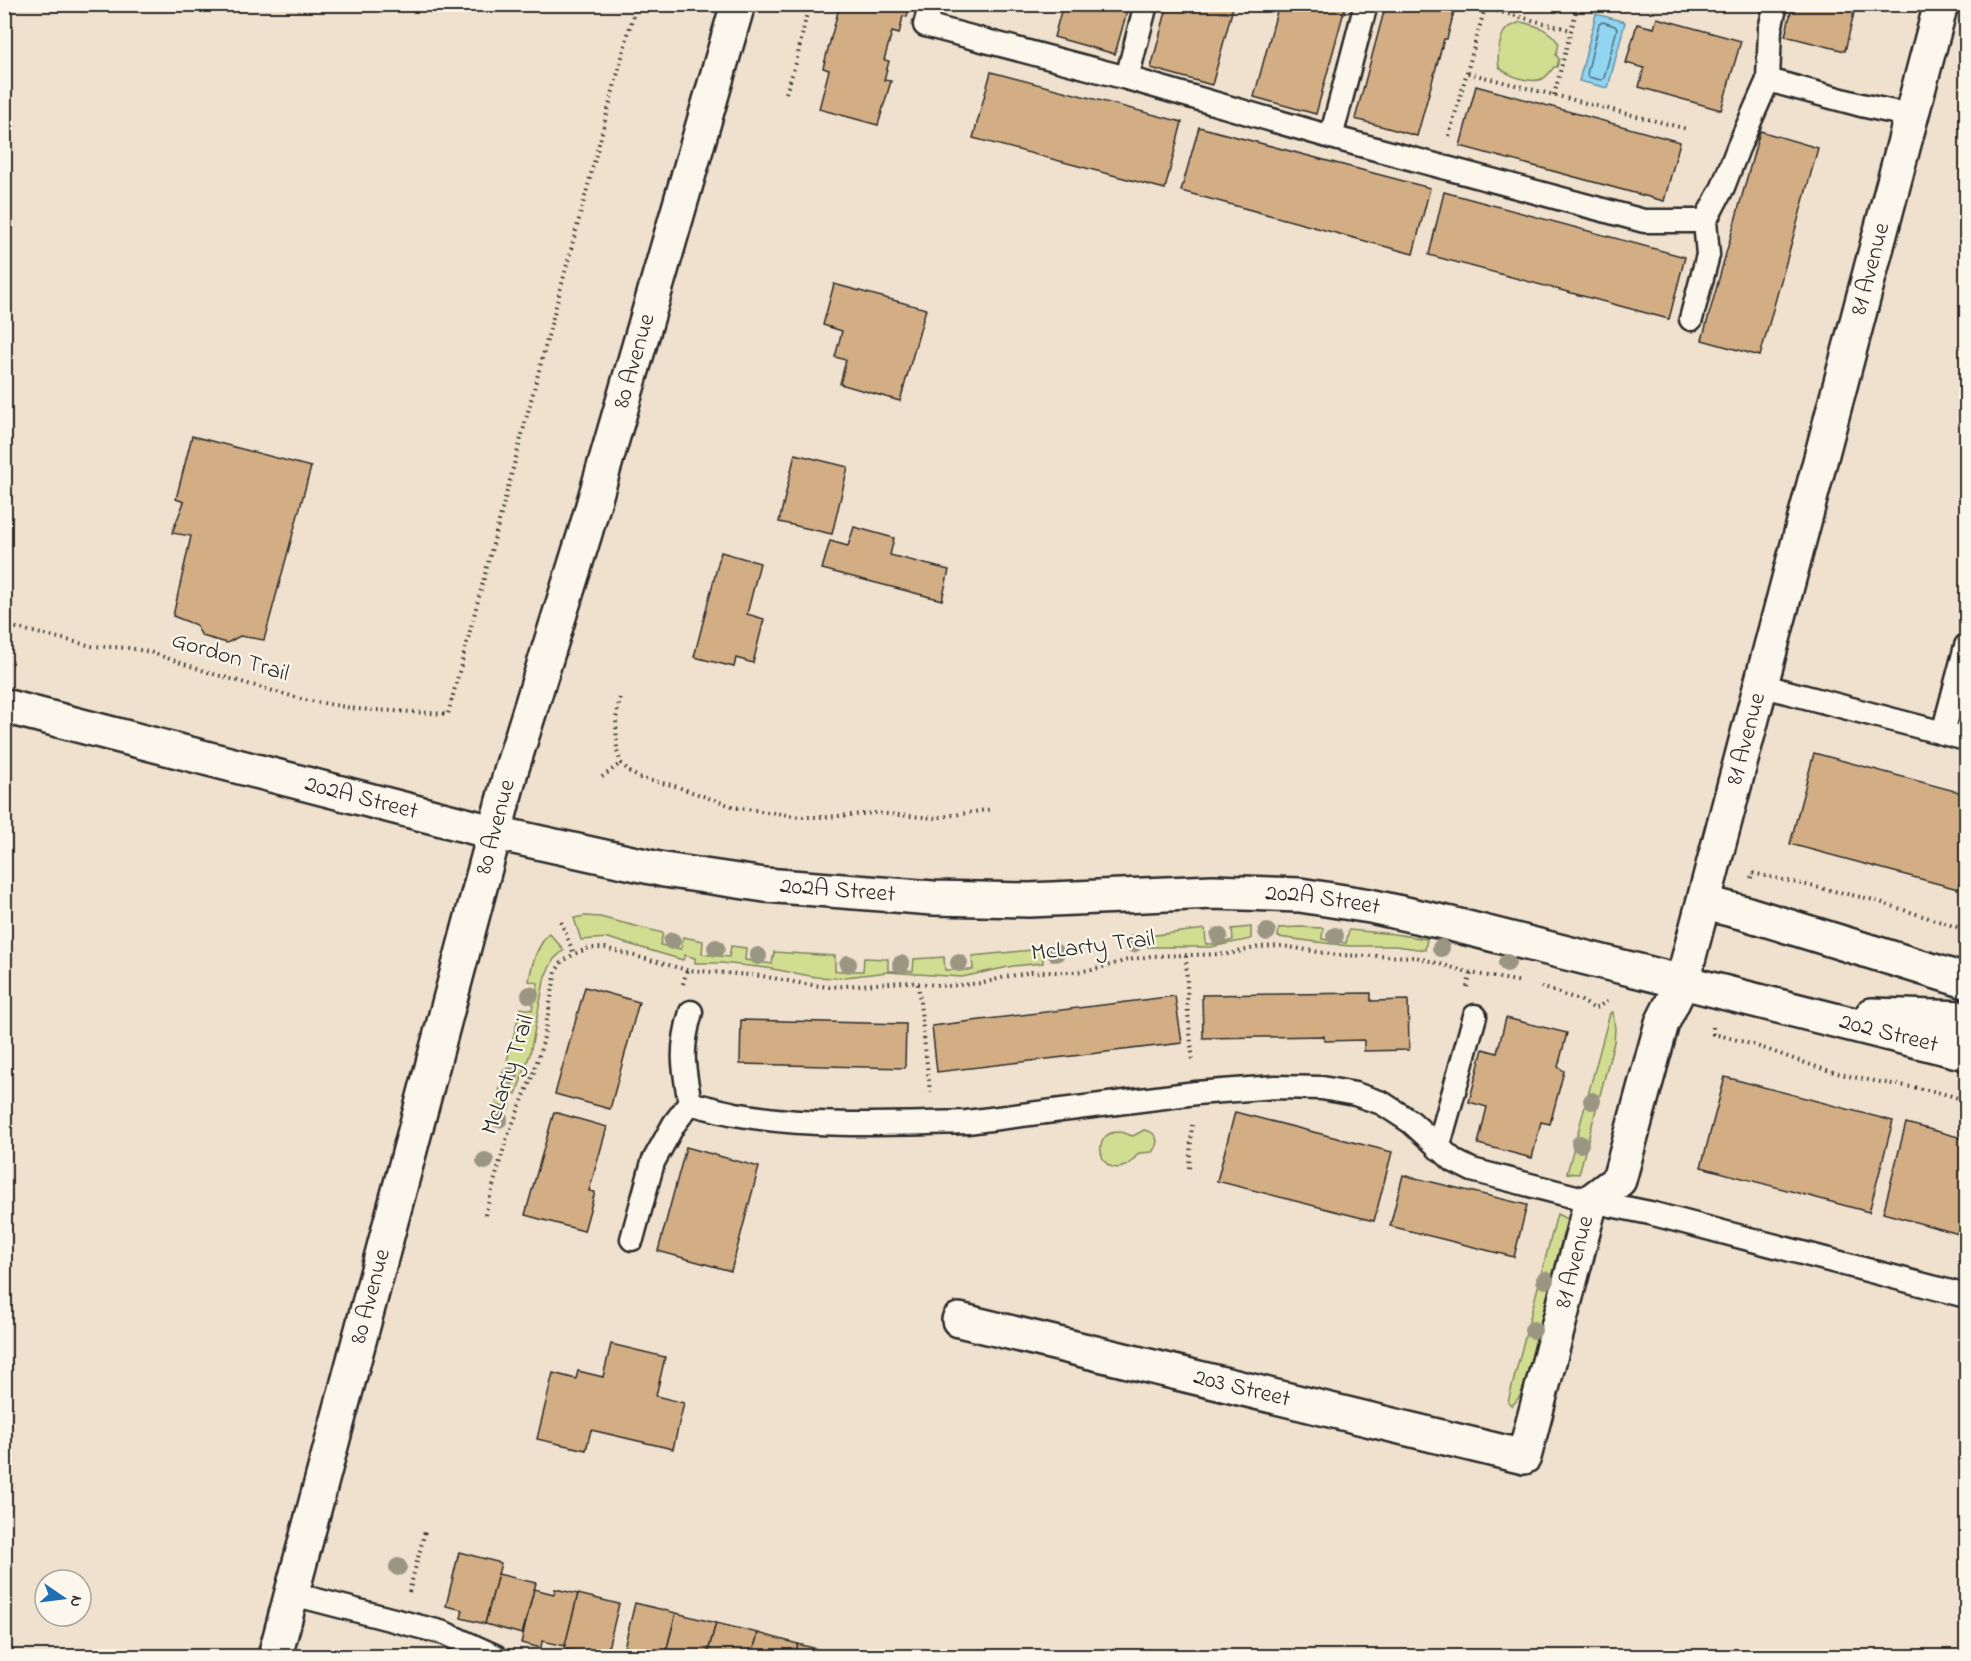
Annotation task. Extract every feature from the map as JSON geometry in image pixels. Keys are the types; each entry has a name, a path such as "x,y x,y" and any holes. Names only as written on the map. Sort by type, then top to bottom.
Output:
{"main road":[{"name":"80 Avenue","path":"275,1656 511,771 588,522 738,4"},
{"name":"81 Avenue","path":"1524,1457 1591,1201 1619,1179 1662,1023 1682,983 1705,903 1760,685 1941,4"},
{"name":"202A Street","path":"4,706 496,833 664,870 765,885 933,898 1029,900 1213,892 1300,895 1370,906 1447,923 1682,983"},
{"path":"1705,903 1966,981"},
{"name":"202 Street","path":"1682,983 1966,1053"},
{"name":"202 Street","path":"1810,1013 1966,1018"},
{"name":"203 Street","path":"958,1320 1524,1457"}],"lane":[{"path":"931,4 925,25 1127,78 1331,137 1644,221 1705,221"},
{"path":"1127,78 1146,4"},
{"path":"1331,137 1366,4"},
{"path":"1691,319 1708,255 1705,221 1723,188 1768,80 1770,29 1776,4"},
{"path":"1768,80 1912,116"},
{"path":"1943,733 1966,646"},
{"path":"1760,685 1966,740"},
{"path":"632,1239 653,1162 670,1130 690,1103 682,1057 684,1036 691,1012"},
{"path":"1438,1148 1475,1016"},
{"path":"690,1103 736,1114 797,1121 874,1124 933,1123 967,1122 1196,1093 1275,1087 1322,1088 1355,1094 1382,1103 1411,1122 1454,1161 1472,1170 1591,1201 1662,1216 1966,1296"},
{"path":"293,1594 444,1633 495,1656"}],"path":[{"name":"Gordon Trail","path":"4,625 92,646 129,648 150,652 210,673 305,700 358,709 448,714 636,4"},
{"path":"786,93 796,63 809,4"},
{"path":"1554,94 1578,4"},
{"path":"1442,166 1485,6 1571,30"},
{"path":"1468,73 1687,129"},
{"path":"620,698 616,719 617,751 621,764 642,779 672,785 734,807 800,817 827,818 875,813 934,818 993,809"},
{"path":"602,777 621,764"},
{"path":"1752,873 1870,899 1966,930"},
{"path":"561,922 574,954"},
{"name":"McLarty Trail","path":"484,1215 506,1140 537,1062 556,971 562,962 589,948 605,948 693,971 762,976 829,987 883,982 968,985 1032,972 1092,970 1151,956 1229,954 1259,947 1283,946 1336,954 1416,957 1471,973 1528,982"},
{"path":"1186,956 1188,1012 1194,1065"},
{"path":"918,983 933,1123"},
{"path":"1539,986 1580,1000 1595,1009 1609,1000"},
{"path":"1713,1034 1846,1075 1966,1101"},
{"path":"1189,1167 1190,1131 1193,1120"}],"green space":[{"path":"1521,22 1543,29 1559,44 1556,55 1559,59 1557,67 1539,80 1508,74 1499,67 1499,50 1504,32"},
{"path":"600,917 663,933 660,945 681,949 683,937 703,941 702,954 729,957 731,946 746,948 745,960 772,964 774,952 835,956 835,971 863,971 864,958 888,959 888,971 913,971 914,959 944,957 945,970 973,970 972,956 1042,949 1043,963 1013,966 962,977 888,972 837,978 816,977 767,968 722,963 695,963 695,958 685,955 683,960 608,938 581,940 574,918"},
{"path":"1251,927 1251,939 1211,947 1148,947 1148,936 1205,929 1206,944 1219,944 1233,940 1232,929"},
{"path":"1279,928 1323,928 1322,939 1346,943 1349,930 1427,939 1425,950 1396,946 1349,946 1278,937"},
{"path":"549,933 564,950 554,959 545,976 530,1054 516,1094 512,1093 507,1103 511,1105 509,1109 496,1105 500,1088 510,1091 520,1065 507,1061 521,1008 532,1010 538,983 529,981 530,974 538,949"},
{"path":"1613,1012 1614,1042 1579,1174 1567,1173 1610,1013"},
{"path":"1144,1130 1155,1135 1157,1141 1152,1152 1139,1153 1127,1165 1116,1168 1104,1160 1101,1146 1109,1134 1120,1132 1133,1136"},
{"path":"1557,1214 1567,1219 1525,1383 1520,1396 1512,1406 1508,1402"}],"water":[{"path":"1596,14 1625,22 1608,88 1579,81"}],"building":[{"path":"840,4 910,4 907,17 903,16 899,34 892,32 884,60 889,61 884,80 891,81 878,125 819,109 829,70 823,68"},
{"path":"1063,4 1129,4 1115,54 1054,37"},
{"path":"1168,4 1234,4 1212,85 1151,68"},
{"path":"1279,4 1346,4 1316,114 1254,97"},
{"path":"1386,4 1456,4 1417,136 1355,119"},
{"path":"1793,4 1856,4 1845,51 1785,36"},
{"path":"1657,18 1741,41 1721,110 1639,87 1644,68 1626,63 1637,24 1654,28"},
{"path":"991,72 1182,122 1165,189 973,138"},
{"path":"1476,86 1680,142 1664,201 1460,146"},
{"path":"1199,127 1430,188 1413,254 1181,191"},
{"path":"1760,131 1818,148 1760,356 1702,340"},
{"path":"1444,192 1685,257 1669,319 1429,255"},
{"path":"834,284 926,309 900,401 840,384 846,360 835,357 842,331 823,325"},
{"path":"192,436 311,467 264,640 240,636 227,643 202,636 196,625 173,616 191,536 172,533 184,502 176,499"},
{"path":"795,454 848,467 832,534 779,522"},
{"path":"854,527 894,538 890,555 949,570 942,600 822,569 830,541 848,546"},
{"path":"721,552 760,563 747,614 764,619 753,663 736,658 734,667 694,657"},
{"path":"1814,753 1966,794 1966,855 1958,889 1790,844"},
{"path":"585,987 639,1002 610,1109 555,1094"},
{"path":"1371,993 1371,1001 1408,1000 1409,1050 1364,1051 1364,1040 1324,1041 1324,1036 1203,1038 1202,995"},
{"path":"1175,996 1182,1043 937,1072 932,1026"},
{"path":"1506,1018 1567,1033 1558,1067 1564,1071 1550,1124 1541,1122 1532,1158 1478,1144 1487,1107 1469,1102 1483,1049 1497,1053"},
{"path":"741,1020 906,1024 905,1068 740,1064"},
{"path":"1725,1077 1893,1121 1869,1212 1701,1167"},
{"path":"554,1112 607,1127 589,1191 595,1192 584,1231 525,1215"},
{"path":"1235,1112 1392,1152 1374,1221 1217,1181"},
{"path":"1906,1123 1966,1139 1966,1236 1883,1213"},
{"path":"686,1147 759,1167 731,1271 658,1251"},
{"path":"1403,1175 1527,1205 1514,1257 1390,1226"},
{"path":"611,1344 665,1357 656,1396 684,1403 673,1449 591,1430 586,1450 537,1439 553,1373 576,1379 578,1371 603,1377"},
{"path":"459,1552 501,1563 485,1624 461,1618 463,1610 446,1606"},
{"path":"498,1574 536,1583 522,1634 485,1624"},
{"path":"534,1589 554,1594 555,1589 578,1594 565,1646 542,1641 541,1648 521,1643"},
{"path":"578,1594 619,1604 606,1656 564,1649"},
{"path":"635,1603 676,1613 665,1656 622,1656"},
{"path":"676,1613 716,1623 707,1656 665,1656"},
{"path":"716,1623 758,1633 752,1656 707,1656"},
{"path":"758,1633 798,1644 795,1656 752,1656"},
{"path":"798,1644 840,1655 840,1656 795,1656"}]}
